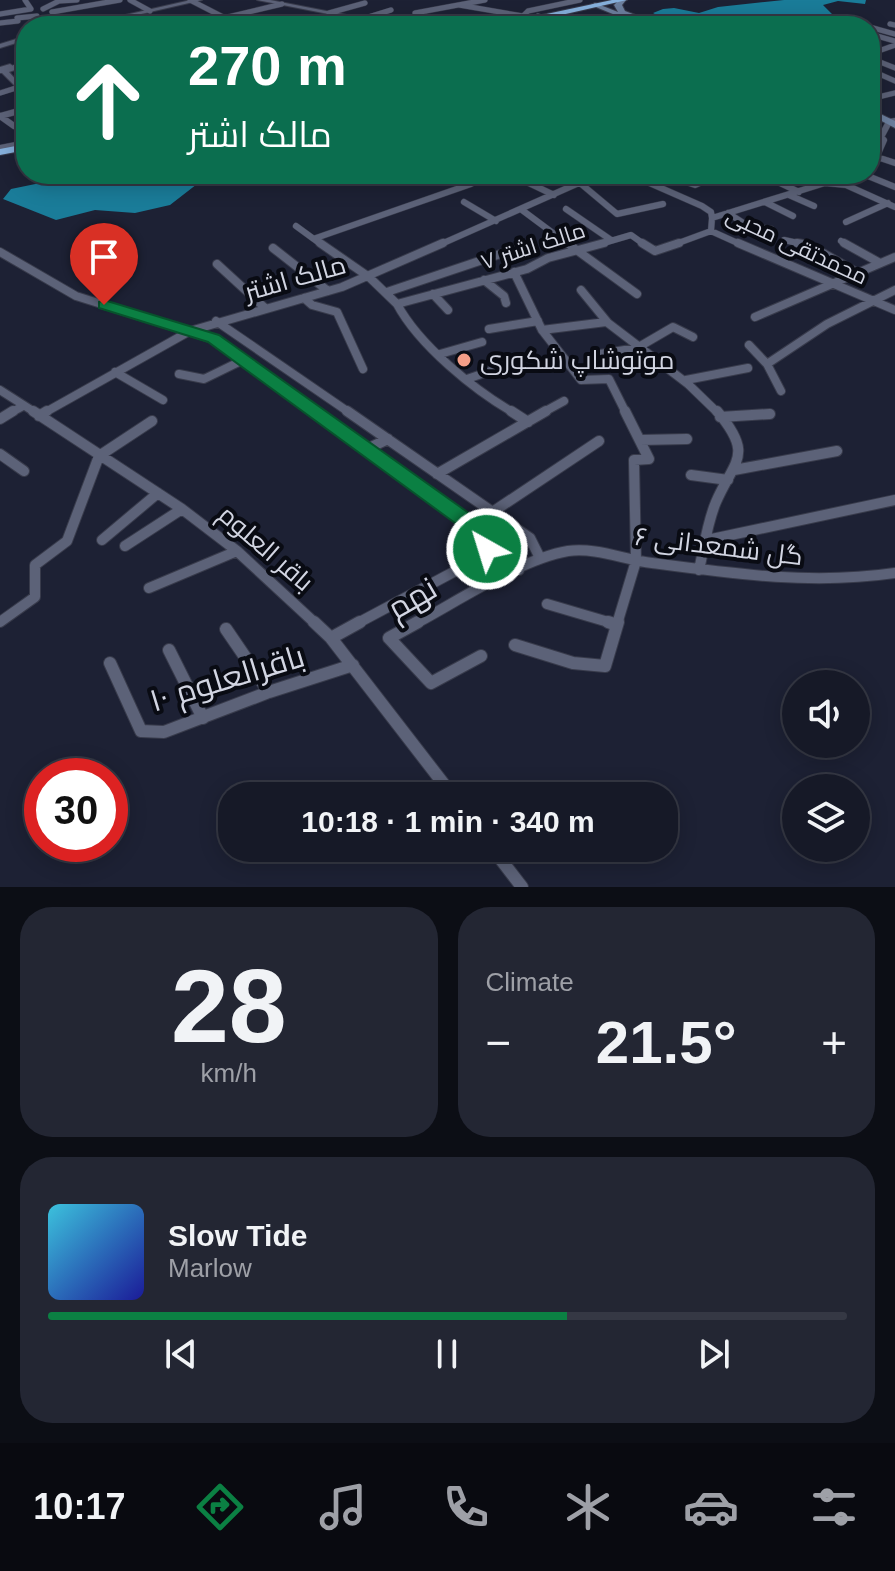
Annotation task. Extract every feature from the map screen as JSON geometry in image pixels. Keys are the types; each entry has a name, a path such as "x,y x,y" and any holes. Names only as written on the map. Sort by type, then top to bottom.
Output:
{"highway":[{"path":"538,16 596,2"},
{"path":"514,16 596,2 622,2"}],"main road":[{"path":"596,2 621,16"},
{"path":"606,8 622,2"}],"street":[{"path":"21,16 31,9 25,0"},
{"path":"57,16 52,12 93,2 120,0"},
{"path":"130,0 149,10"},
{"path":"123,16 193,0 221,16"},
{"path":"260,0 346,16"},
{"path":"415,13 484,0"},
{"path":"459,5 518,15 580,0"},
{"path":"43,9 59,1 93,2"},
{"path":"232,16 281,2"},
{"path":"329,13 365,3"},
{"path":"438,9 447,14"},
{"path":"372,16 391,10"},
{"path":"880,52 895,46"},
{"path":"880,47 887,49"},
{"path":"0,56 6,71"},
{"path":"0,116 14,126"},
{"path":"880,150 894,123"},
{"path":"316,238 471,184"},
{"path":"531,184 554,195"},
{"name":"مالک اشتر","path":"39,416 190,331 369,277 579,184"},
{"path":"585,184 617,214 663,204"},
{"path":"652,184 702,206 711,212 712,218"},
{"path":"782,184 799,192"},
{"name":"محمدتقی محبی","path":"822,184 712,218 711,231 895,310"},
{"name":"محمدتقی محبی","path":"836,184 846,185"},
{"path":"846,185 891,205"},
{"path":"789,195 814,206"},
{"path":"464,202 496,221"},
{"path":"765,202 793,216"},
{"path":"846,222 891,205"},
{"path":"566,209 611,240"},
{"path":"522,210 637,294"},
{"path":"728,213 748,226 771,229"},
{"path":"381,216 393,223"},
{"path":"296,226 387,292 407,323 485,396 528,422"},
{"name":"مالک اشتر ۷","path":"397,304 631,235 655,251 711,231"},
{"path":"784,240 809,245 858,273"},
{"path":"841,241 880,263"},
{"path":"273,248 328,291"},
{"path":"387,292 518,248"},
{"path":"0,252 76,296 213,339 459,516 487,546 511,562 540,558 530,538 494,511 216,321"},
{"path":"755,317 895,257"},
{"path":"217,264 265,308"},
{"path":"514,272 540,325 581,380 609,379 649,459 634,460 636,561 605,666 573,663 515,645"},
{"path":"484,280 504,296 506,303"},
{"path":"581,290 606,322 637,348 686,380 737,441 738,461 716,503 699,570"},
{"path":"767,364 827,324 895,290"},
{"path":"433,294 448,310"},
{"path":"304,298 312,305 337,312 363,369"},
{"path":"489,329 606,322"},
{"path":"600,354 637,348 673,327 693,337"},
{"path":"440,354 482,342"},
{"path":"749,345 767,364 781,391"},
{"path":"179,374 200,381 243,360"},
{"path":"467,379 520,361"},
{"path":"686,380 748,368"},
{"path":"115,372 163,400"},
{"name":"باقر العلوم","path":"0,390 182,509 237,551 331,638 442,782"},
{"path":"437,474 564,401"},
{"path":"0,419 23,406"},
{"path":"720,417 770,414"},
{"path":"0,622 35,597 35,565 67,541 99,456 152,421"},
{"path":"365,450 388,439"},
{"path":"640,440 687,439"},
{"path":"494,511 599,441"},
{"path":"734,470 837,451"},
{"path":"0,454 24,471"},
{"path":"691,475 728,480"},
{"path":"102,540 158,493"},
{"path":"707,540 895,500"},
{"path":"125,546 182,509"},
{"path":"331,638 476,560 487,546"},
{"name":"گل شمعدانی ۶","path":"540,558 587,550 699,570 803,580 855,579 895,573"},
{"path":"149,588 237,551"},
{"name":"نهم","path":"481,656 431,683 389,638 511,562"},
{"path":"547,604 617,625"},
{"path":"226,629 269,692"},
{"path":"169,650 203,718"},
{"name":"باقرالعلوم ۱۰","path":"110,663 141,731 164,732 269,692 353,665"},
{"path":"503,862 522,887"}],"water":[{"path":"784,0 866,0 865,4 838,1 823,5 831,16 658,16 653,13 674,8 699,13 718,7"},
{"path":"35,184 197,184 170,205 135,213 95,210 56,220 3,199 11,189"}],"place":[{"name":"موتوشاپ شکوری","path":"464,360"}],"route":[{"path":"104,305 213,339 466,521 484,536 487,549"}]}
